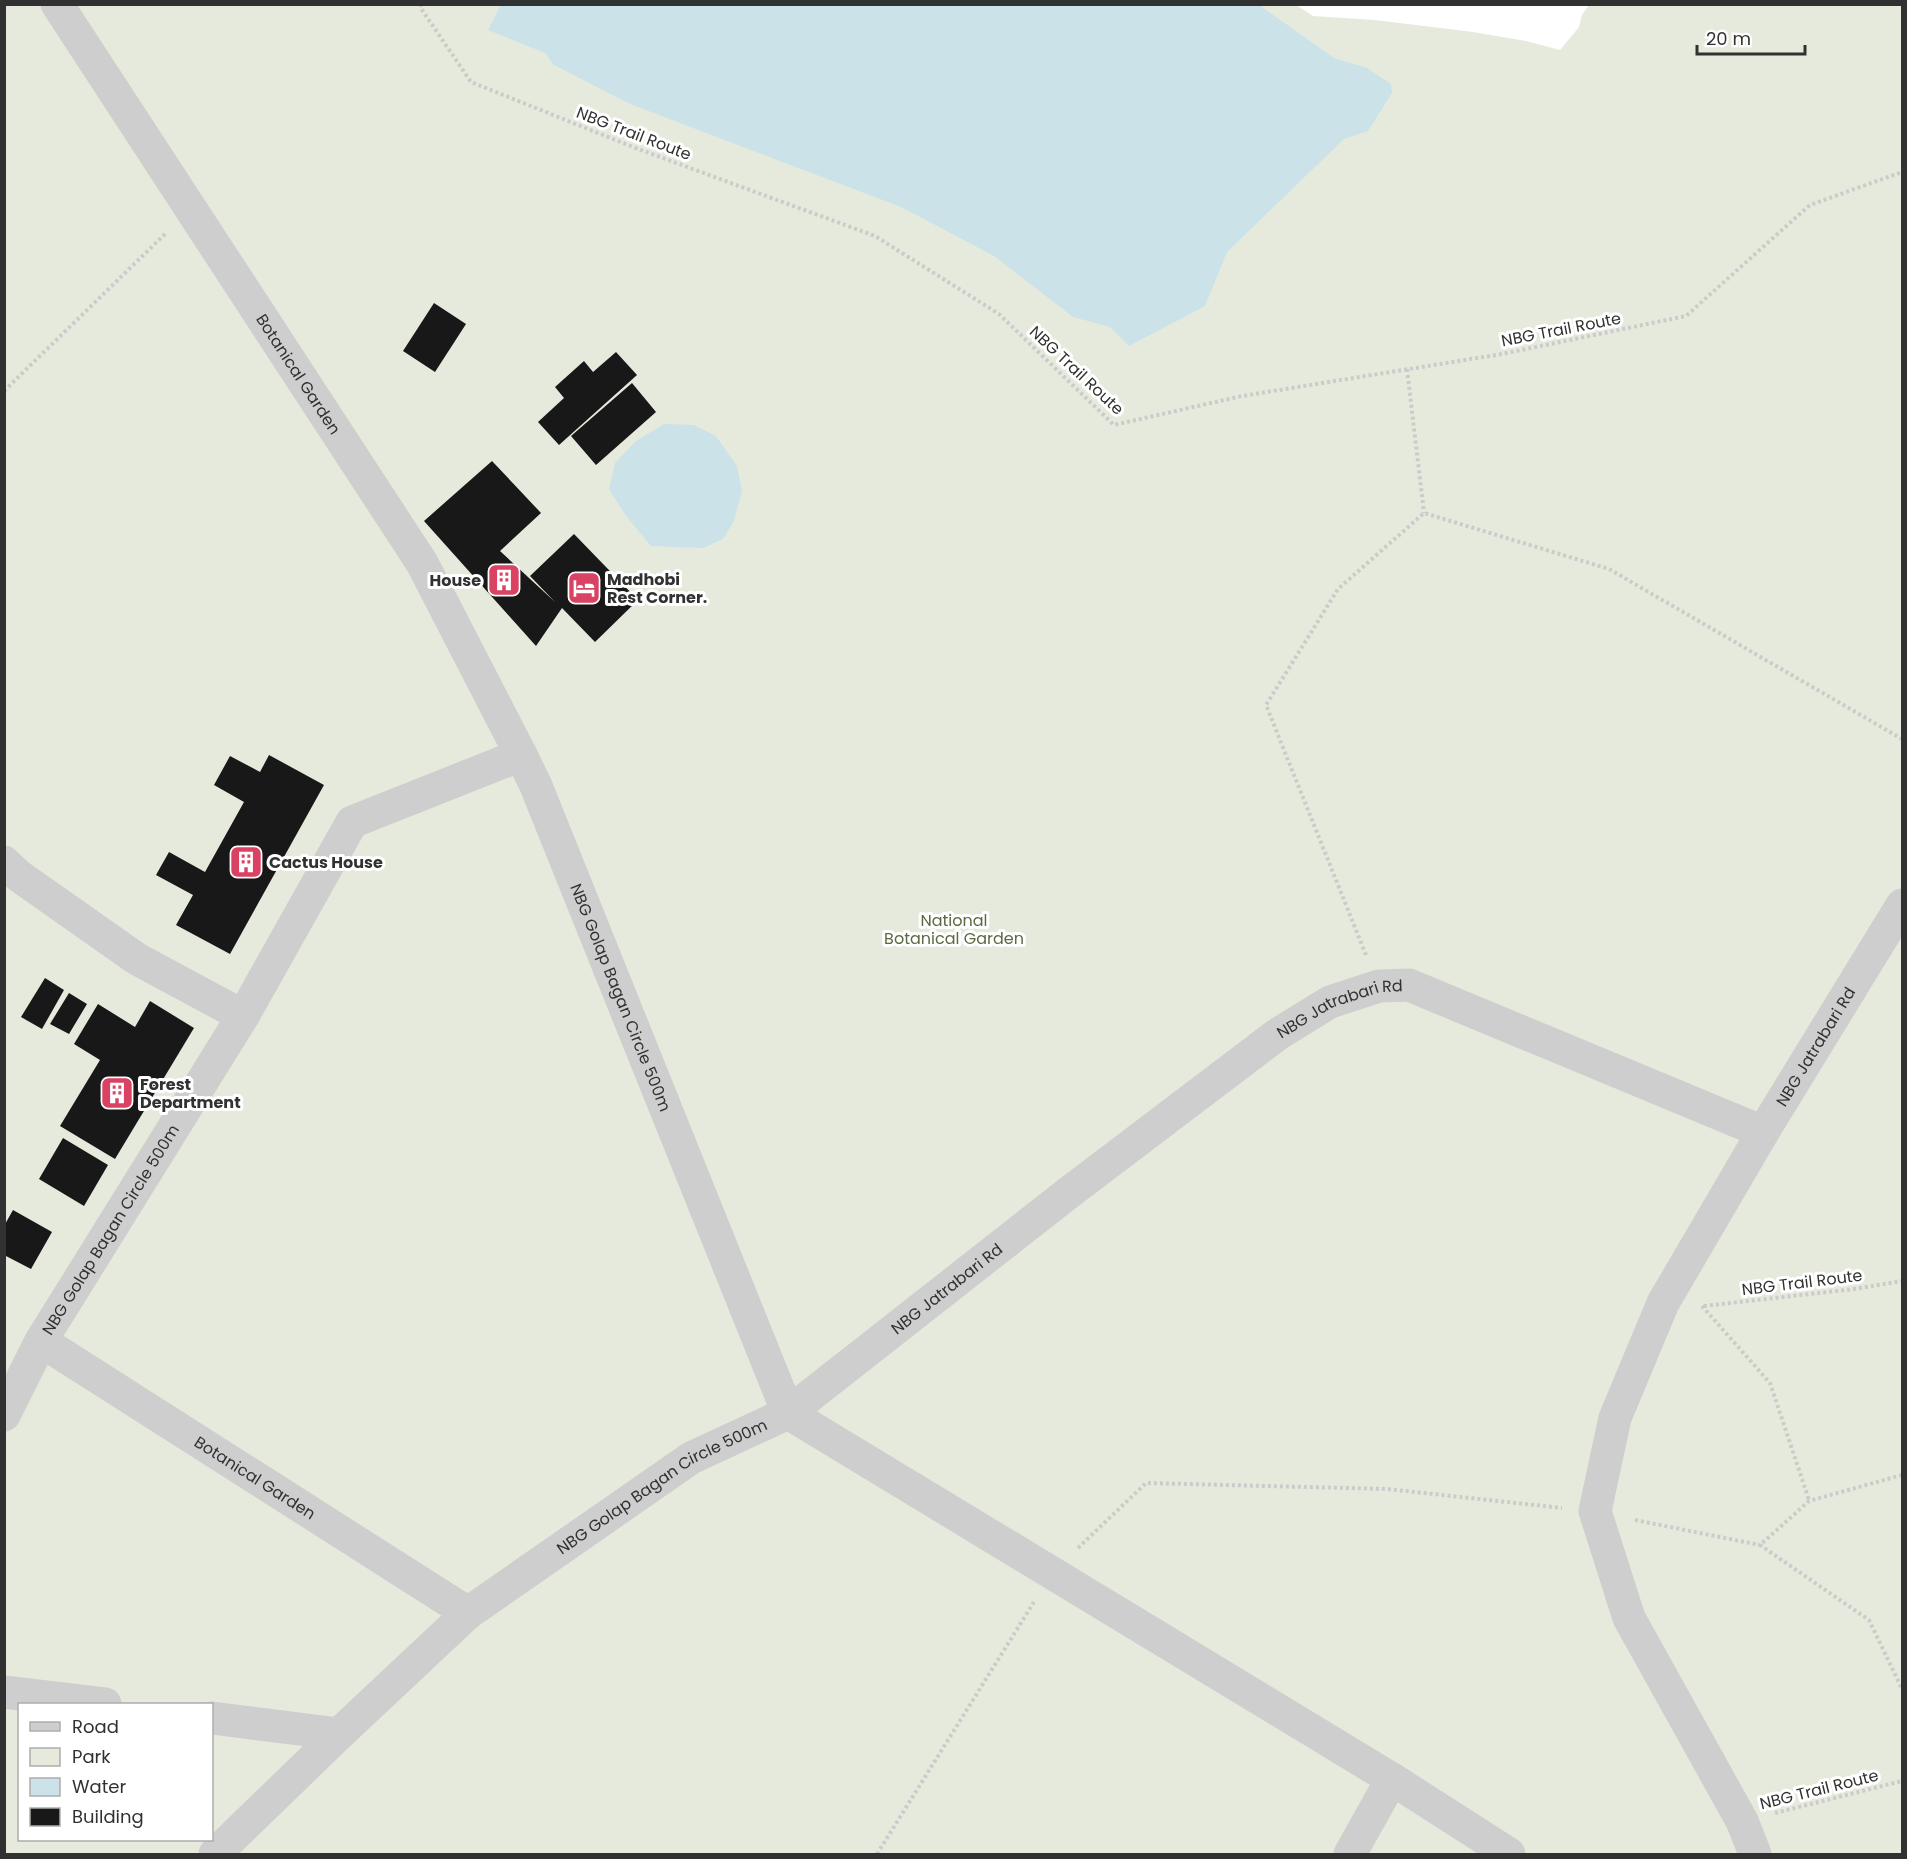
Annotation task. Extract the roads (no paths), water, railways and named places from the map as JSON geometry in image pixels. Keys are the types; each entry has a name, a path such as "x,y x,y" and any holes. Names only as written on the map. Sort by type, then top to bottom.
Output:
{"street":[{"name":"Botanical Garden","path":"57,4 422,562 520,755"},
{"name":"NBG Golap Bagan Circle 500m","path":"4,1415 41,1341 243,1016 352,822 520,755 536,786 788,1413 691,1458 468,1614 339,1734"},
{"path":"4,862 19,876 137,959 243,1016"},
{"name":"NBG Jatrabari Rd","path":"788,1413 1067,1194 1278,1034 1330,1002 1379,986 1409,985 1763,1132 1902,905"},
{"path":"1755,1854 1742,1821 1629,1618 1595,1511 1615,1418 1662,1303 1763,1132"},
{"name":"Botanical Garden","path":"41,1341 468,1614"},
{"path":"788,1413 1392,1779 1509,1854"},
{"path":"4,1692 97,1703"},
{"path":"213,1718 339,1734"},
{"path":"215,1854 339,1734"},
{"path":"1350,1854 1392,1779"}],"water":[{"path":"501,4 1259,5 1334,58 1367,68 1391,84 1392,93 1368,131 1344,139 1227,252 1205,306 1129,346 1110,327 1073,317 994,256 901,207 630,104 554,65 545,53 488,30"},
{"path":"664,424 694,425 716,436 737,466 742,491 734,521 723,539 703,548 651,546 626,516 609,489 615,463 636,441"}],"place":[{"name":"House","path":"504,580"},
{"name":"Madhobi Rest Corner.","path":"584,588"},
{"name":"Cactus House","path":"246,862"},
{"name":"Forest Department","path":"117,1093"}],"park label":[{"name":"National Botanical Garden","path":"954,929"}]}
